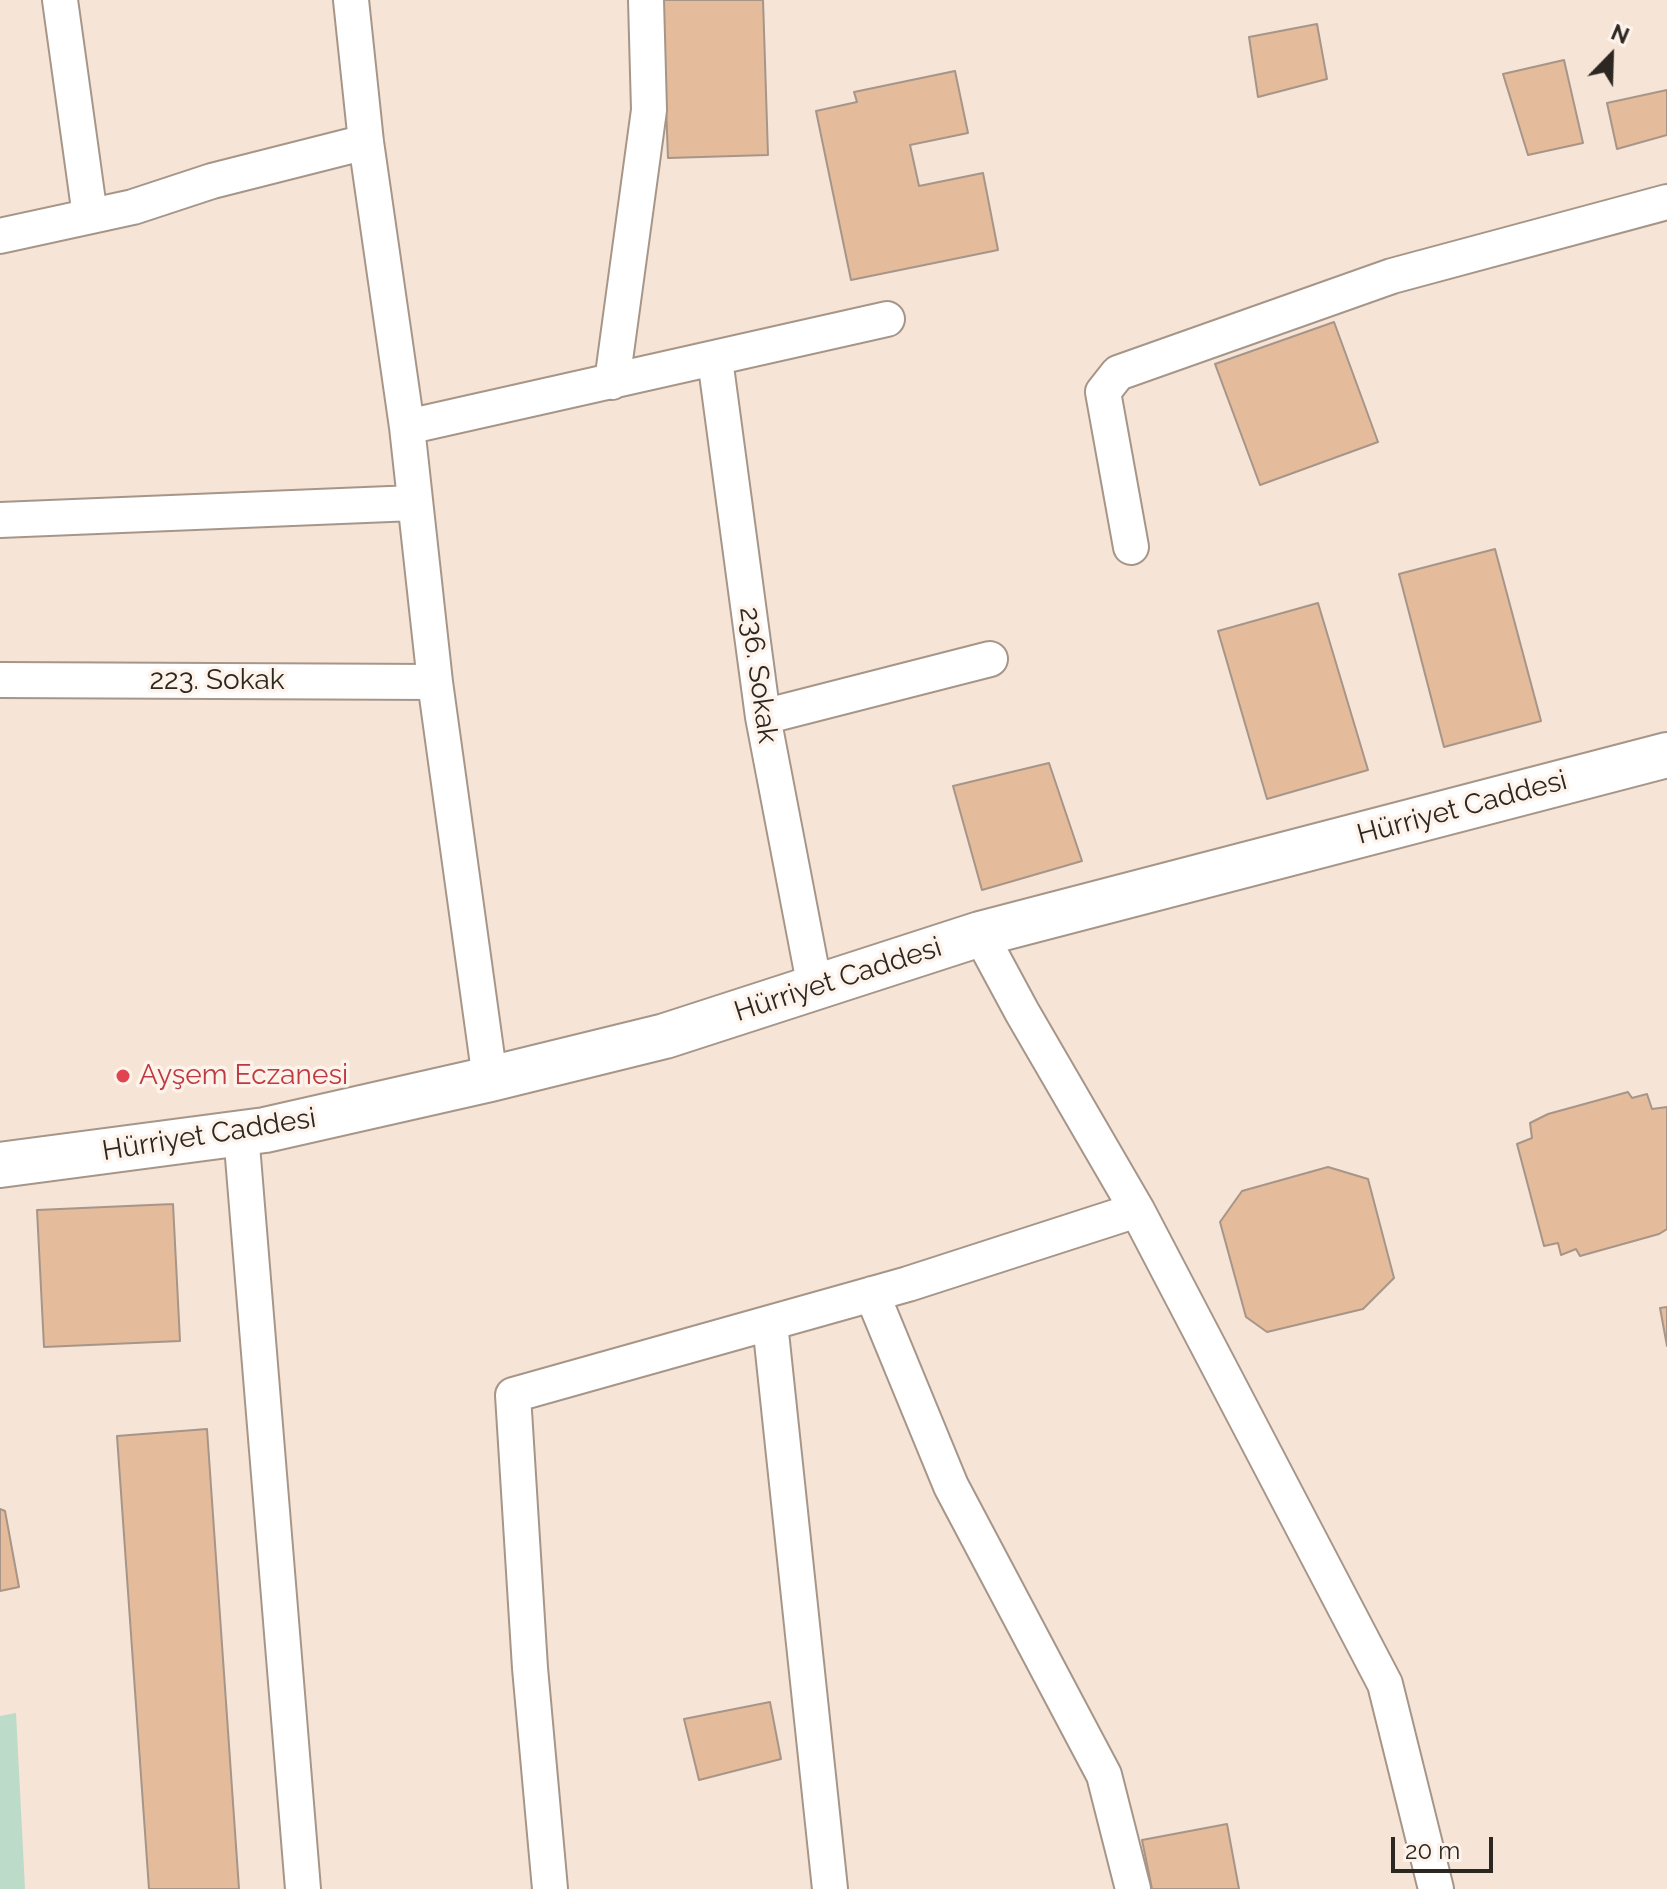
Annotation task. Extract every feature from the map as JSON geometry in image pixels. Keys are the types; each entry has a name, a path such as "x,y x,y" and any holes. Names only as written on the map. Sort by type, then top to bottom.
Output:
{"street":[{"path":"60,0 90,216"},
{"path":"351,0 366,142 407,427 435,682 490,1079"},
{"path":"612,382 649,110 646,0"},
{"path":"0,236 133,207 212,181 366,142"},
{"path":"1131,547 1103,392 1118,373 1392,276 1667,202"},
{"path":"407,427 887,319"},
{"name":"236. Sokak","path":"715,359 763,717 815,988"},
{"path":"0,520 414,503"},
{"path":"763,717 990,659"},
{"name":"223. Sokak","path":"0,680 435,682"},
{"name":"Hürriyet Caddesi","path":"0,1165 265,1130 665,1036 980,934 1667,755"},
{"path":"980,934 1137,1210 1385,1684 1436,1889"},
{"path":"241,1133 303,1889"},
{"path":"550,1889 530,1668 513,1395 908,1284 1137,1210"},
{"path":"872,1294 951,1486 1104,1775 1133,1889"},
{"path":"770,1323 830,1889"}],"green space":[{"path":"16,1713 25,1889 0,1889 0,1716"}],"building":[{"path":"662,0 763,0 768,155 668,158"},
{"path":"1317,24 1327,79 1258,97 1249,37"},
{"path":"1564,60 1583,143 1528,155 1503,74"},
{"path":"955,71 968,133 910,145 919,186 983,173 998,250 851,280 816,111 857,102 854,92"},
{"path":"1667,90 1667,135 1617,149 1607,103"},
{"path":"1334,322 1378,442 1260,485 1215,364"},
{"path":"1495,549 1541,721 1444,747 1399,574"},
{"path":"1318,603 1368,770 1267,799 1218,631"},
{"path":"1049,763 1082,861 982,890 953,786"},
{"path":"1628,1092 1632,1098 1647,1094 1652,1109 1667,1107 1667,1229 1659,1234 1580,1256 1576,1249 1561,1255 1558,1243 1544,1246 1517,1144 1532,1138 1530,1123 1548,1114"},
{"path":"1328,1167 1368,1179 1394,1278 1363,1309 1267,1332 1246,1317 1220,1222 1242,1191"},
{"path":"173,1204 180,1341 44,1347 37,1210"},
{"path":"1667,1307 1667,1346 1660,1308"},
{"path":"207,1429 239,1889 149,1889 117,1436"},
{"path":"0,1509 5,1511 19,1587 0,1591"},
{"path":"770,1702 781,1759 699,1780 684,1719"},
{"path":"1227,1824 1239,1889 1152,1889 1142,1840"}],"place":[{"name":"Ayşem Eczanesi","path":"123,1076"}]}
